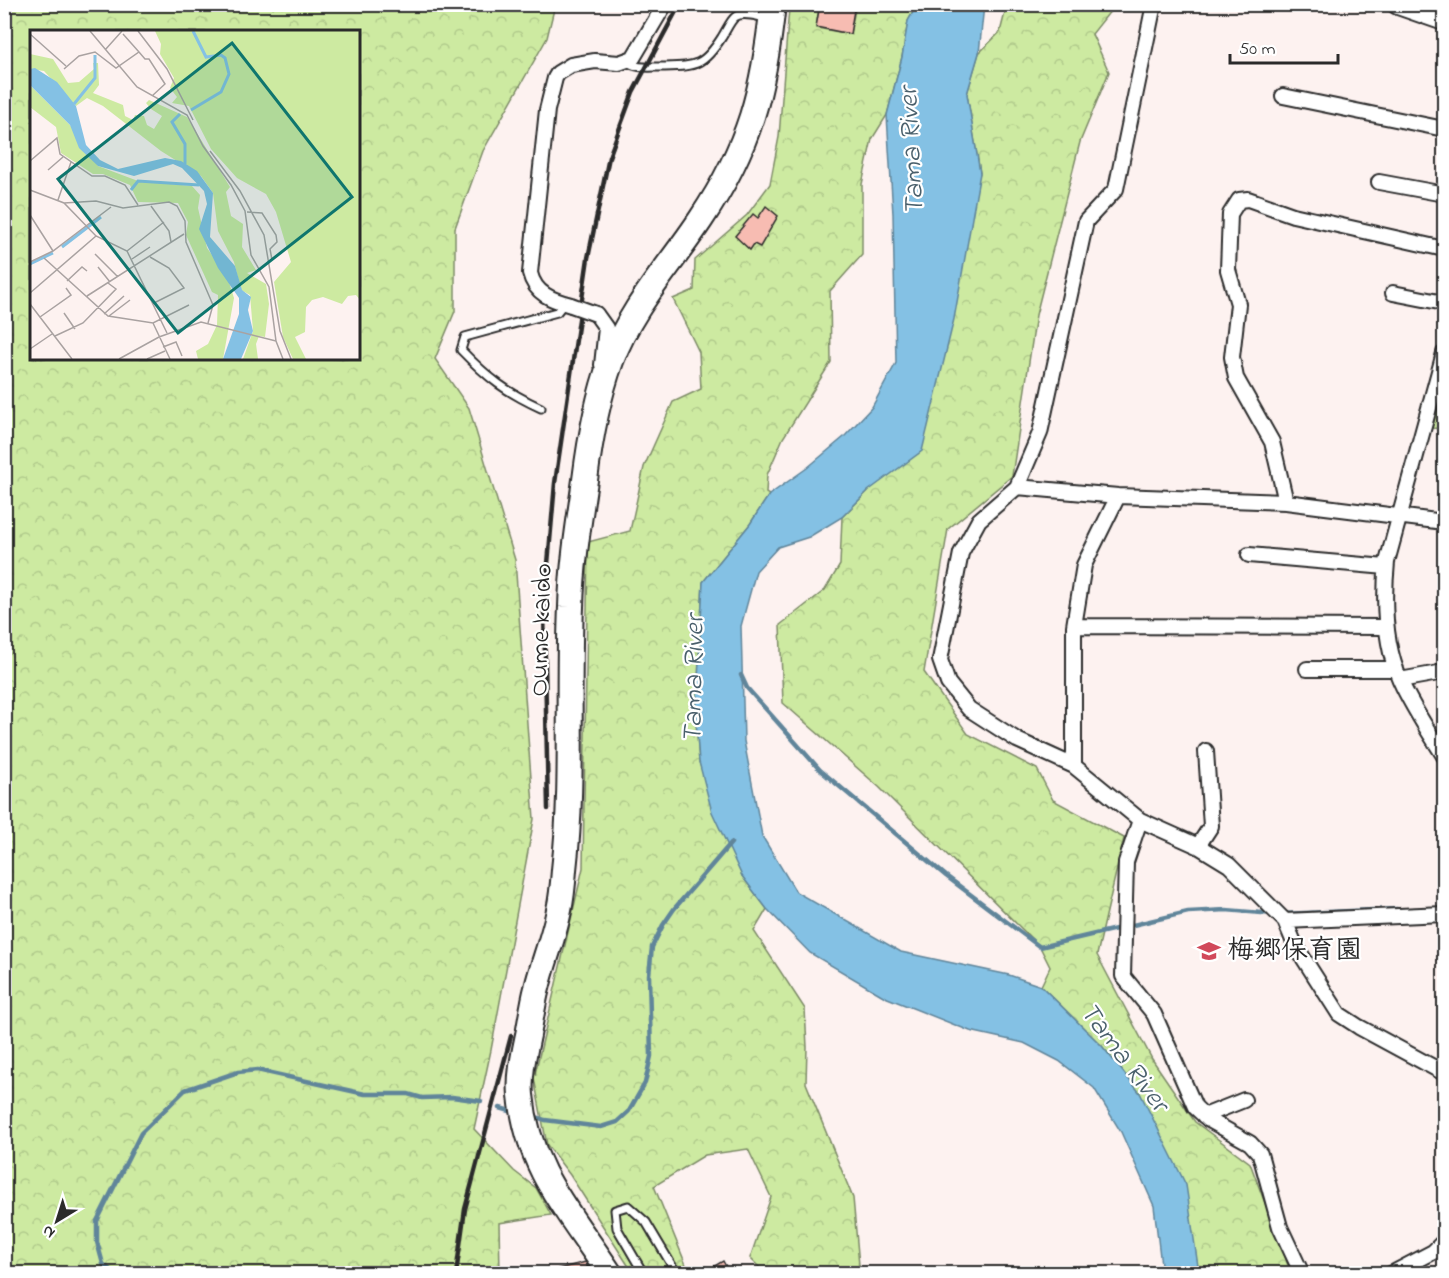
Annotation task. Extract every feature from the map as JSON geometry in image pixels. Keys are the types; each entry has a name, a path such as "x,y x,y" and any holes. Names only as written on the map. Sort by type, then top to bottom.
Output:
{"highway":[{"name":"Oume kaido","path":"610,1274 552,1190 539,1164 529,1138 520,1091 523,1059 536,990 559,912 565,867 569,794 570,608 575,547 590,442 612,361 627,326 650,289 729,175 757,108 766,68 773,12"}],"main road":[{"path":"1398,4 1444,20"}],"street":[{"path":"602,393 602,353 606,328 596,314 552,300 542,293 533,282 530,273 547,110 558,73 567,67 595,61 619,63 626,61 637,53 665,4"},
{"path":"1154,4 1116,189 1086,221 1040,433 1017,488 979,520 961,553 940,660 948,683 969,709 1017,740 1074,766 1140,820 1198,846 1229,865 1285,921 1295,945 1339,1014 1444,1073"},
{"path":"1283,96 1444,129"},
{"path":"1379,182 1444,194"},
{"path":"1286,502 1272,442 1236,378 1233,367 1238,304 1228,270 1230,214 1234,207 1239,200 1248,199 1293,215 1444,249"},
{"path":"1393,292 1444,303"},
{"path":"1444,353 1398,517 1386,567 1384,597 1386,627 1398,675 1444,756"},
{"path":"1017,488 1118,496 1286,502 1444,522"},
{"path":"1074,766 1074,626 1084,565 1118,496"},
{"path":"1249,555 1386,567"},
{"path":"1074,626 1386,627"},
{"path":"1307,669 1398,675 1444,672"},
{"path":"1198,846 1211,826 1206,751"},
{"path":"1140,820 1126,862 1124,976 1154,1014 1195,1107 1204,1116 1250,1143 1260,1154 1280,1227 1302,1274"},
{"path":"1285,921 1444,914"},
{"path":"1204,1116 1244,1100"},
{"path":"1391,1274 1433,1252 1444,1241"}],"lane":[{"path":"626,61 633,66 646,68 680,67 701,63 711,54 735,17 743,14 773,12"},
{"path":"541,408 513,396 486,376 461,350 465,337 557,312 568,304"},
{"path":"641,1274 642,1270 617,1228 615,1210 628,1206 646,1222 677,1274"}],"green space":[{"path":"5,4 555,5 547,38 483,151 455,228 455,311 435,359 469,408 515,560 534,819 474,1129 514,1171 536,1188 551,1215 499,1223 500,1273 5,1273"},
{"path":"796,5 819,7 816,28 850,34 856,5 917,5 908,21 902,57 887,115 872,139 862,184 862,255 830,291 831,362 783,438 767,475 766,493 769,495 750,524 703,582 696,720 699,762 742,876 767,909 754,931 805,1009 806,1083 853,1198 859,1265 863,1273 765,1273 750,1258 771,1197 748,1149 705,1155 654,1186 686,1265 686,1273 633,1273 570,1175 547,1145 534,1078 583,868 588,542 630,531 644,467 673,402 701,389 699,352 673,299 694,290 695,260 747,215 770,184 779,137 789,8"},
{"path":"1007,5 1115,5 1092,34 1109,72 1080,142 1036,315 1012,476 948,529 924,672 968,734 1037,769 1053,800 1124,838 1097,955 1152,1059 1195,1122 1250,1163 1291,1273 1199,1273 1140,1093 1102,1046 1041,986 1050,967 1040,947 879,787 783,703 780,625 825,590 840,565 842,517 868,491 980,173 967,94 979,53 1000,32"},
{"path":"1442,394 1444,394 1444,429 1432,428"}],"water":[{"name":"Tama River","path":"917,5 984,5 979,53 967,94 980,173 954,319 922,451 868,491 842,517 809,537 778,547 756,571 741,626 744,741 762,836 796,892 901,952 1009,975 1041,986 1102,1046 1140,1093 1186,1185 1199,1273 1162,1273 1154,1206 1121,1132 1094,1088 1059,1061 1024,1043 970,1031 885,997 810,953 767,909 742,876 712,812 699,762 696,720 703,582 750,524 769,495 807,468 844,437 872,407 896,363 893,214 887,115 902,57 908,21"}],"building":[{"path":"820,4 855,4 850,34 816,27"},
{"path":"766,206 778,216 760,247 754,244 750,250 735,236 753,214 758,218"},
{"path":"723,1261 730,1274 701,1274"},
{"path":"586,1262 589,1274 559,1274 558,1269"}],"waterway":[{"path":"741,675 747,688 820,770 946,876 1040,947 1188,912 1226,910 1274,914"},
{"path":"531,1115 545,1120 601,1127 617,1122 629,1111 645,1083 651,1056 649,975 652,947 674,909 731,843"},
{"path":"1282,914 1397,909"},
{"path":"115,1274 103,1264 97,1242 97,1221 141,1133 185,1090 238,1072 257,1070 365,1094 408,1094 422,1098 452,1097 481,1101"},
{"path":"500,1108 510,1111"}],"railway":[{"path":"548,809 544,610 555,483 588,258 609,157 633,92 680,4"},
{"path":"456,1274 465,1209 511,1036"}],"place":[{"name":"梅郷保育園","path":"1209,951"}]}
